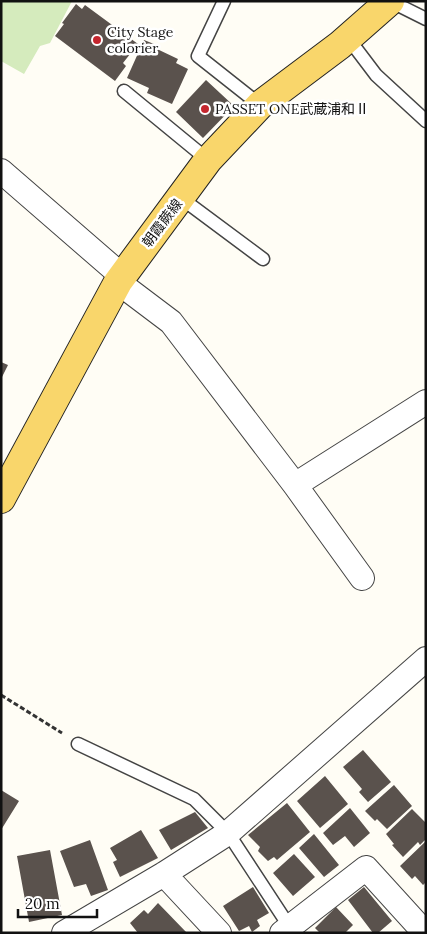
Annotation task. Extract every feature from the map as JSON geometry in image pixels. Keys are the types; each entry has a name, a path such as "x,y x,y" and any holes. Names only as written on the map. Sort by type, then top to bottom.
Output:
{"main road":[{"name":"朝霞蕨線","path":"1,499 120,279 208,160 260,105 348,38 390,1"}],"street":[{"path":"1,171 120,279 171,322 362,578"},
{"path":"294,485 426,402"},
{"path":"64,933 164,874 228,833 426,659"},
{"path":"286,930 366,868 425,933"},
{"path":"164,874 219,933"}],"lane":[{"path":"224,1 198,56 260,105"},
{"path":"390,1 426,19"},
{"path":"348,38 376,75 426,121"},
{"path":"124,91 208,160"},
{"path":"181,198 263,259"},
{"path":"78,744 194,799 228,833 286,930"}],"path":[{"path":"1,695 78,744"}],"green space":[{"path":"1,1 72,1 50,43 40,46 24,74 1,61"}],"building":[{"name":"City Stage colorier","path":"76,4 82,9 85,5 138,44 123,63 126,66 115,81 55,36"},
{"path":"144,40 159,46 157,49 178,59 176,63 188,69 172,104 147,93 149,88 127,78"},
{"name":"PASSET ONE武蔵浦和Ⅱ","path":"206,80 234,106 203,138 176,112"},
{"path":"1,362 8,365 1,379"},
{"path":"363,750 391,782 368,802 359,792 362,789 343,767"},
{"path":"325,776 348,804 320,828 297,801"},
{"path":"394,785 412,806 387,829 365,811"},
{"path":"1,790 19,801 1,830"},
{"path":"287,803 310,832 277,860 274,857 268,861 258,851 260,847 248,835"},
{"path":"350,808 370,833 354,847 345,836 333,845 323,833"},
{"path":"412,809 426,823 426,839 420,845 418,842 403,857 392,845 394,844 386,834"},
{"path":"195,812 208,828 171,850 159,830"},
{"path":"141,830 158,858 120,877 113,862 117,860 110,848"},
{"path":"314,834 339,865 324,877 299,848"},
{"path":"90,840 108,890 91,896 86,884 74,887 60,851"},
{"path":"426,841 426,882 423,885 415,876 412,879 400,866"},
{"path":"50,850 62,915 29,922 17,856"},
{"path":"294,854 315,877 293,896 273,873"},
{"path":"253,887 269,913 257,920 260,926 252,932 249,926 239,931 223,906"},
{"path":"364,887 392,921 378,933 373,933 348,900"},
{"path":"158,903 187,933 138,933 130,923 144,910 148,914"},
{"path":"336,907 353,925 345,933 320,933 315,928"}],"place":[{"name":"City Stage colorier","path":"97,40"},
{"name":"PASSET ONE武蔵浦和Ⅱ","path":"205,109"}]}
